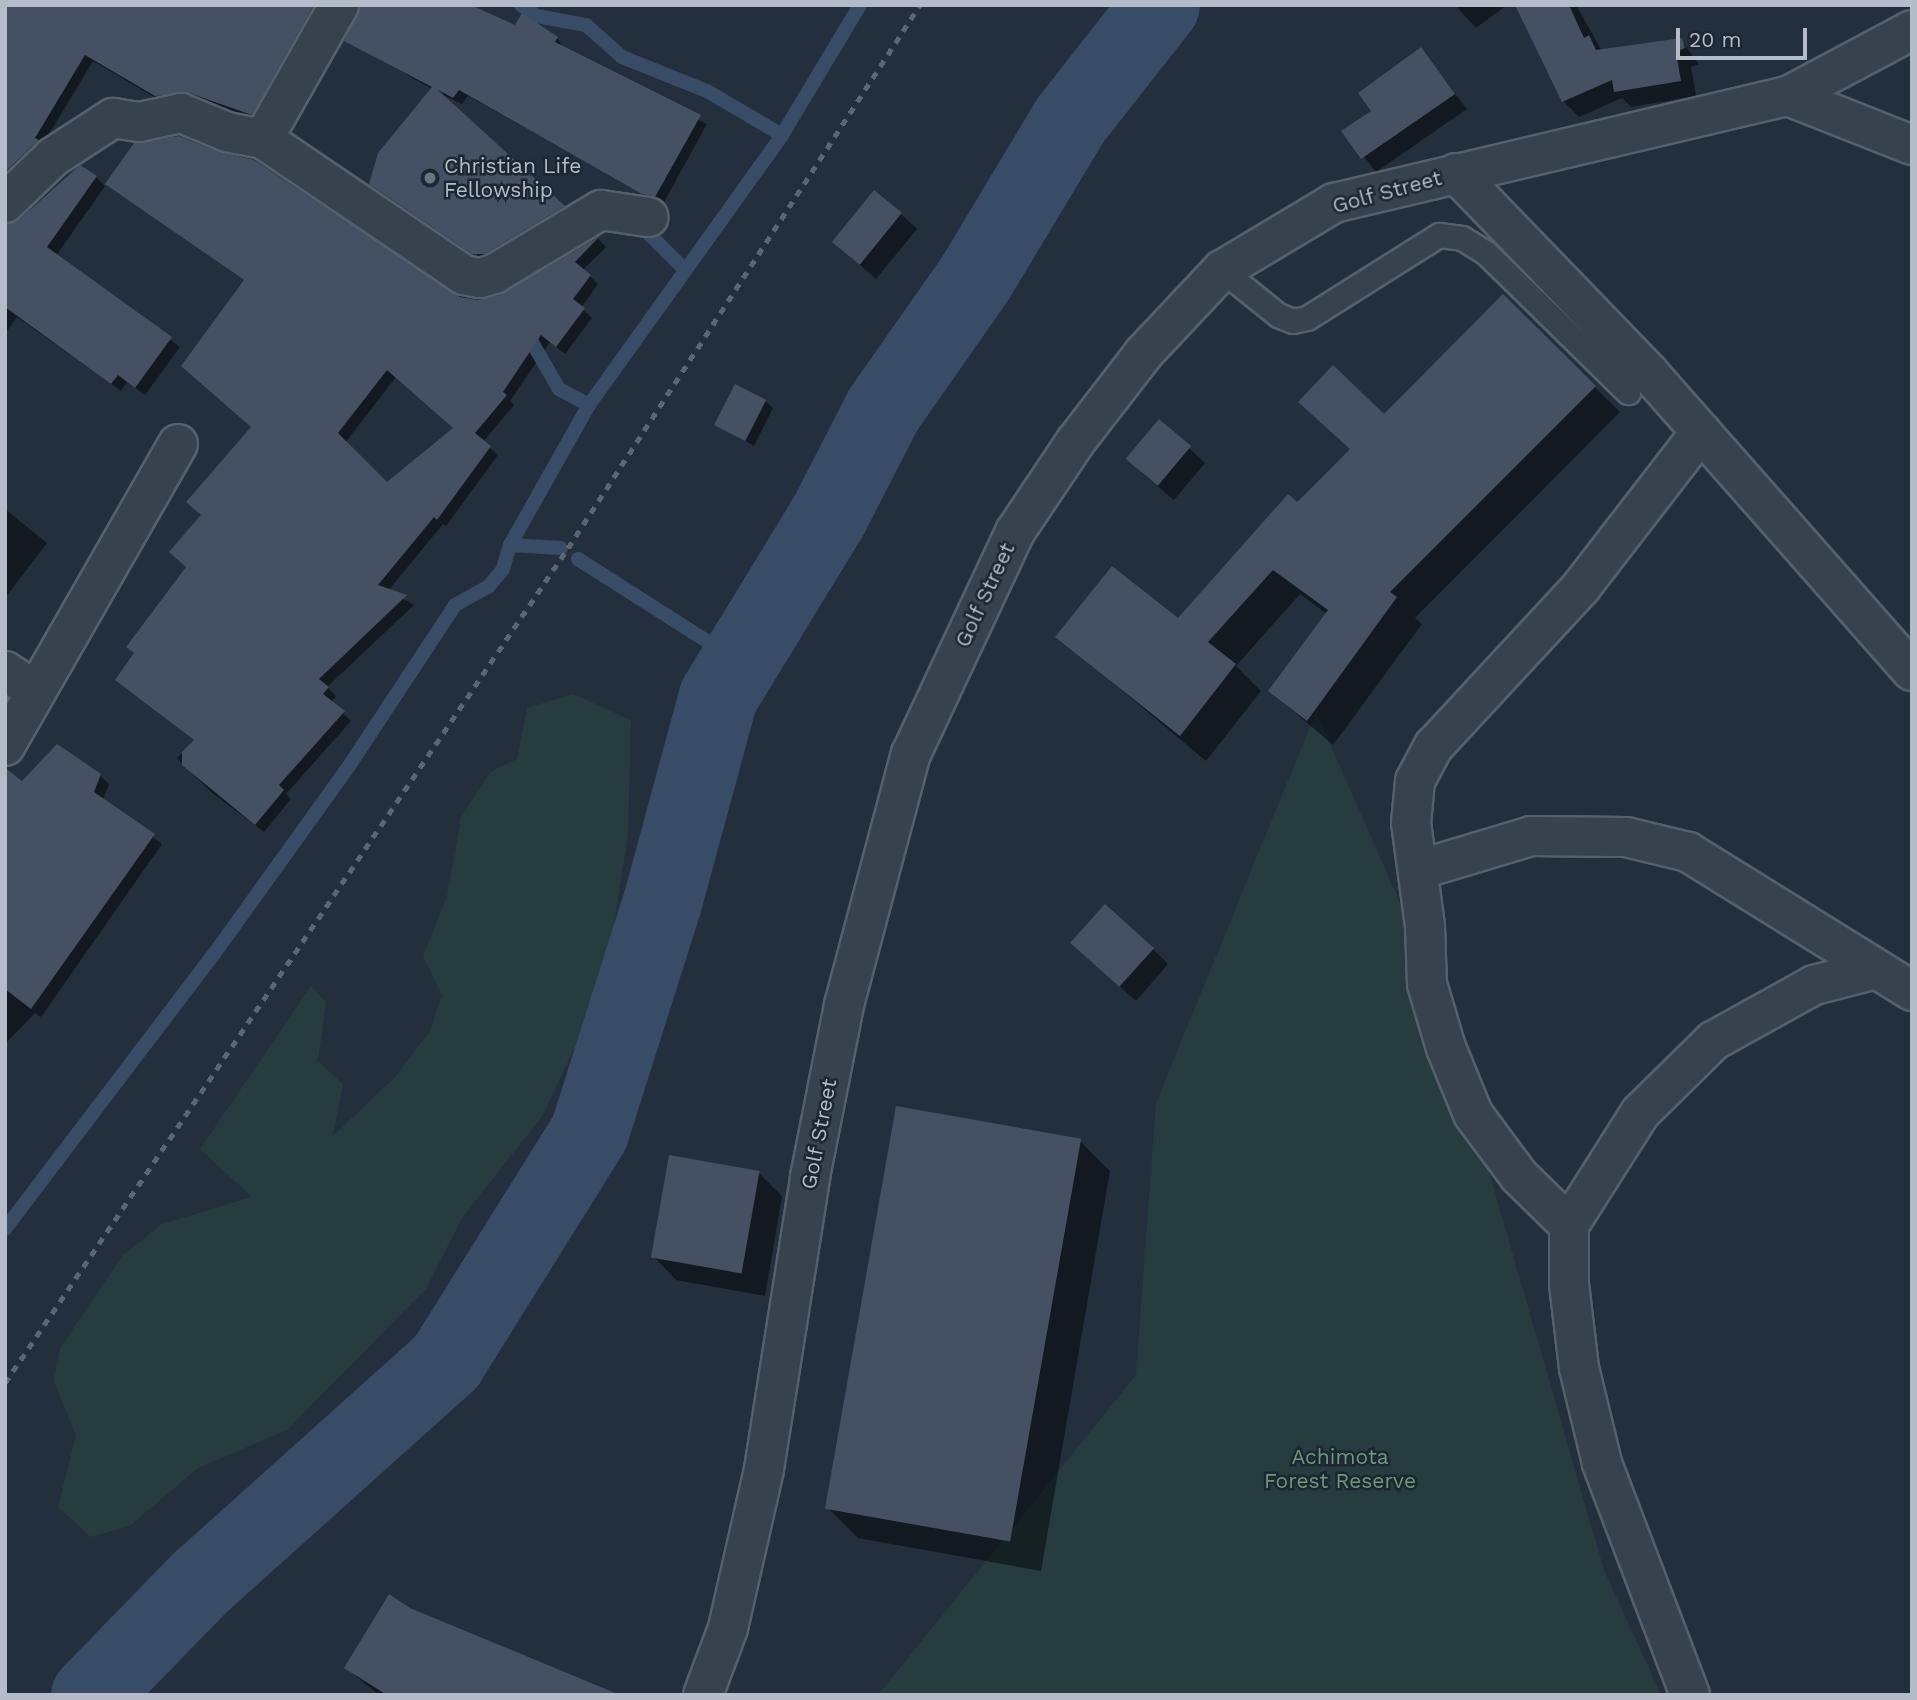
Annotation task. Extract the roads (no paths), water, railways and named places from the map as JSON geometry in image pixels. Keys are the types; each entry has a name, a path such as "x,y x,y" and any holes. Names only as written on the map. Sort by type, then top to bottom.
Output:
{"street":[{"path":"263,139 339,5"},
{"name":"Golf Street","path":"703,1695 728,1628 764,1469 810,1177 844,1005 911,754 1015,532 1076,442 1144,353 1222,270 1334,203 1788,96 1912,30"},
{"path":"1788,96 1912,145"},
{"path":"5,203 52,157 113,118 139,122 181,114 227,132 263,139 464,275 480,278 494,274 601,210 648,217"},
{"path":"1455,173 1701,432 1912,671"},
{"path":"1569,1224 1519,1176 1473,1114 1427,984 1418,870 1411,823 1415,781 1434,746 1589,576 1701,432"},
{"path":"5,746 20,681 178,444"},
{"path":"1418,870 1531,836 1626,837 1688,852 1846,948 1873,970 1912,991"},
{"path":"1690,1695 1602,1463 1579,1368 1569,1284 1569,1224 1640,1113 1713,1041 1814,985 1873,970"}],"lane":[{"path":"1222,270 1278,315 1293,320 1307,318 1439,235 1462,238 1486,253 1628,392"}],"waterway":[{"path":"521,5 537,16 586,25 622,57 707,91 782,135"},
{"path":"5,1229 214,954 349,766 455,605 488,587 503,569 510,545 589,405 782,135 860,5"},
{"path":"90,1695 200,1582 446,1361 589,1132 662,902 718,696 828,516 883,409 976,276 1069,121 1160,5"},
{"path":"638,223 685,270"},
{"path":"526,332 559,389 589,405"},
{"path":"510,545 561,548"},
{"path":"578,559 710,643 718,696"}],"railway":[{"path":"5,1383 568,548 920,5"}],"place":[{"name":"Christian Life Fellowship","path":"430,178"}],"park label":[{"name":"Achimota Forest Reserve","path":"1340,1469"}]}
